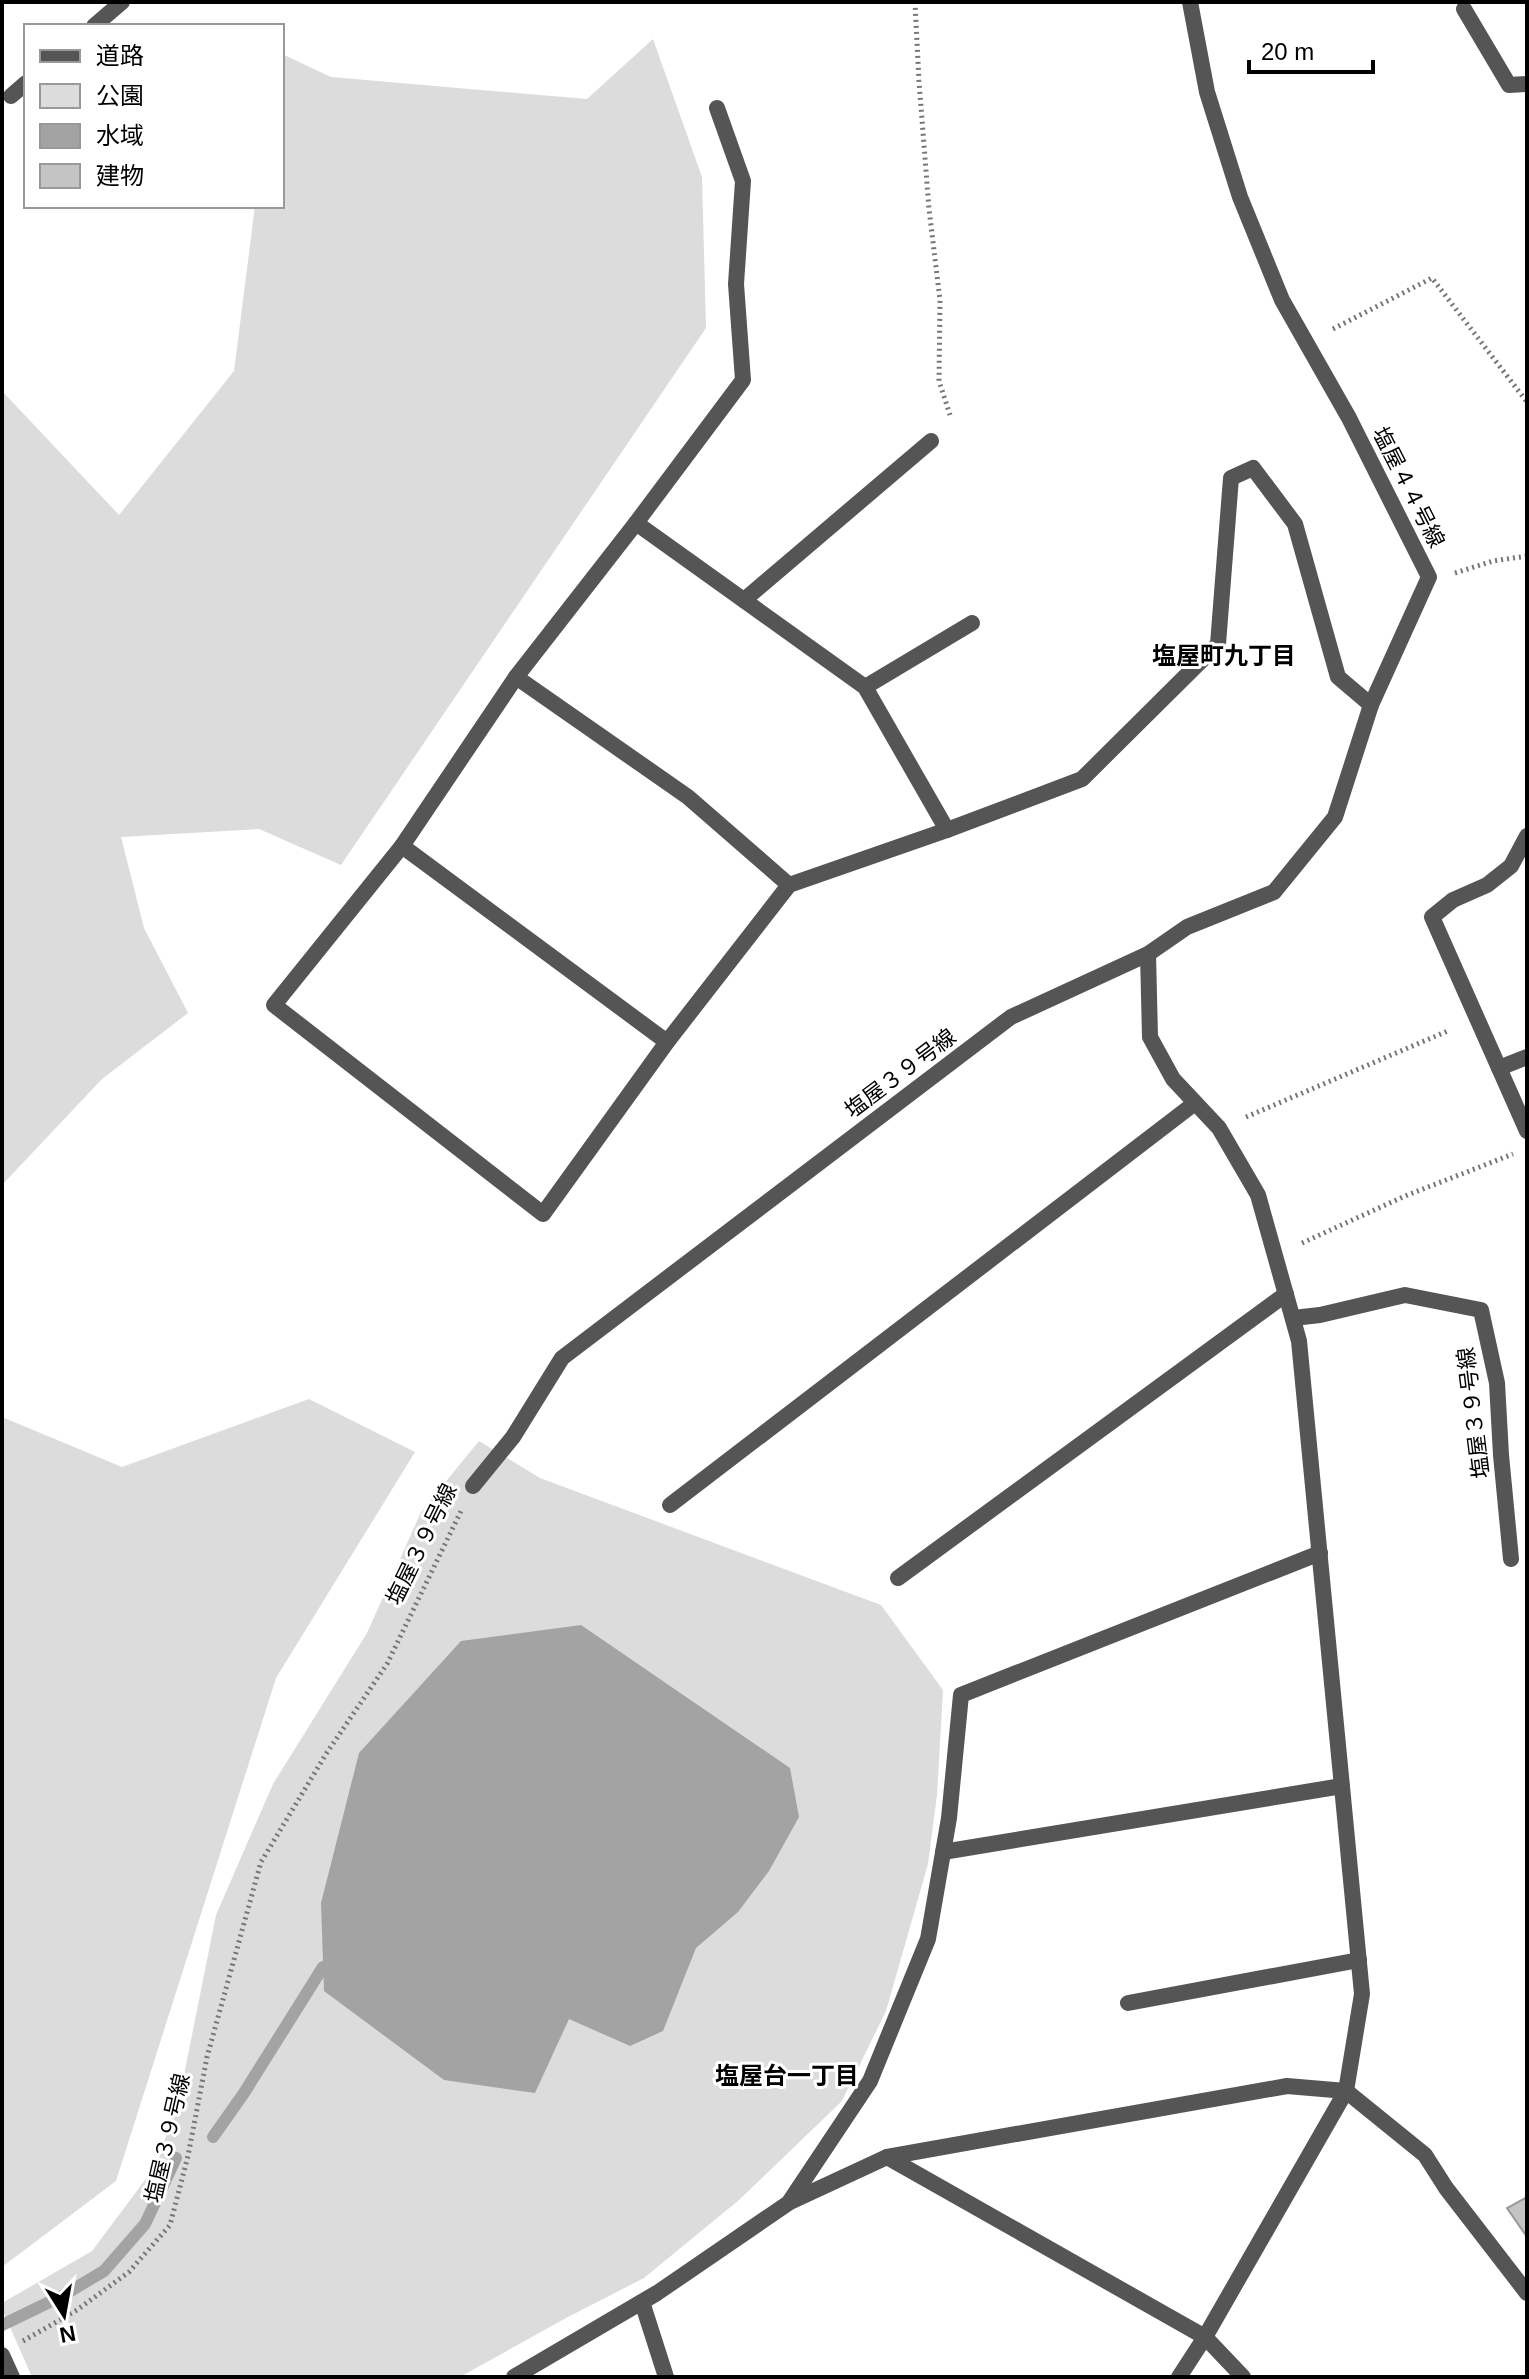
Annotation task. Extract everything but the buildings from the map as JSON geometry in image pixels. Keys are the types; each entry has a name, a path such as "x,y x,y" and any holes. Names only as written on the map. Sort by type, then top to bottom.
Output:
{"street":[{"path":"96,24 122,2"},
{"name":"塩屋４４号線","path":"1148,954 1187,927 1274,892 1335,817 1371,705 1429,577 1386,487 1282,300 1240,197 1207,92 1190,2"},
{"path":"1464,9 1509,85 1527,84"},
{"path":"11,96 24,85"},
{"path":"717,108 743,181 736,284 743,380 516,677 402,846 274,1005 543,1214 667,1042 789,885 1082,779 1218,644 1231,478 1253,468 1295,524 1338,677 1371,705"},
{"path":"744,600 931,441"},
{"path":"636,523 865,687 947,830"},
{"path":"865,687 972,623"},
{"path":"516,677 688,797 789,885"},
{"path":"1527,836 1511,866 1487,885 1453,900 1432,917 1527,1131"},
{"path":"402,846 667,1042"},
{"path":"1148,954 1150,1037 1173,1079 1219,1128 1258,1195 1299,1341 1362,1994 1346,2091 1179,2377"},
{"name":"塩屋３９号線","path":"473,1486 513,1437 562,1358 1011,1017 1148,954"},
{"path":"1499,1068 1527,1057"},
{"path":"670,1505 1195,1103"},
{"path":"898,1578 1286,1294"},
{"name":"塩屋３９号線","path":"1293,1318 1320,1315 1405,1295 1481,1310 1497,1383 1511,1559"},
{"path":"790,2202 870,2081 928,1939 949,1818 961,1695 1320,1553"},
{"path":"943,1852 1342,1786"},
{"path":"1128,2003 1359,1960"},
{"path":"514,2377 642,2302 790,2202 887,2157 1287,2086 1346,2091 1425,2155 1446,2188 1527,2293"},
{"path":"887,2157 1205,2337 1243,2377"},
{"path":"642,2302 666,2377"},
{"path":"8,2350 12,2377"}],"path":[{"path":"915,2 926,166 940,300 939,381 952,421 931,441"},
{"path":"1307,343 1432,278 1527,402"},
{"path":"1429,577 1527,556"},
{"path":"1219,1128 1477,1018"},
{"path":"1275,1256 1405,1196 1527,1149"},
{"name":"塩屋３９号線","path":"8,2350 77,2310 129,2272 170,2225 188,2156 207,2057 261,1862 326,1754 387,1664 473,1486"}],"green space":[{"path":"653,39 702,177 706,328 341,865 259,829 121,837 144,928 188,1013 102,1079 2,1185 2,391 119,515 234,371 255,208 284,208 284,55 331,77 587,99"},
{"path":"309,1399 415,1452 276,1678 116,2181 2,2267 2,1417 122,1467"},
{"path":"479,1441 540,1478 881,1605 943,1690 937,1795 928,1864 886,2011 842,2101 739,2200 644,2278 460,2377 32,2377 2,2303 92,2251 157,2164 181,2090 216,1915 273,1784 367,1633 421,1512"}],"water":[{"path":"581,1625 790,1768 799,1817 769,1871 738,1912 696,1948 663,2031 630,2046 569,2019 535,2093 444,2080 324,1991 321,1903 359,1753 461,1641"}],"waterway":[{"path":"213,2137 323,1967"},
{"path":"2,2325 62,2296 104,2271 145,2224 176,2158"}],"district":[{"name":"塩屋町九丁目","path":"1224,656"},
{"name":"塩屋台一丁目","path":"787,2076"}]}
